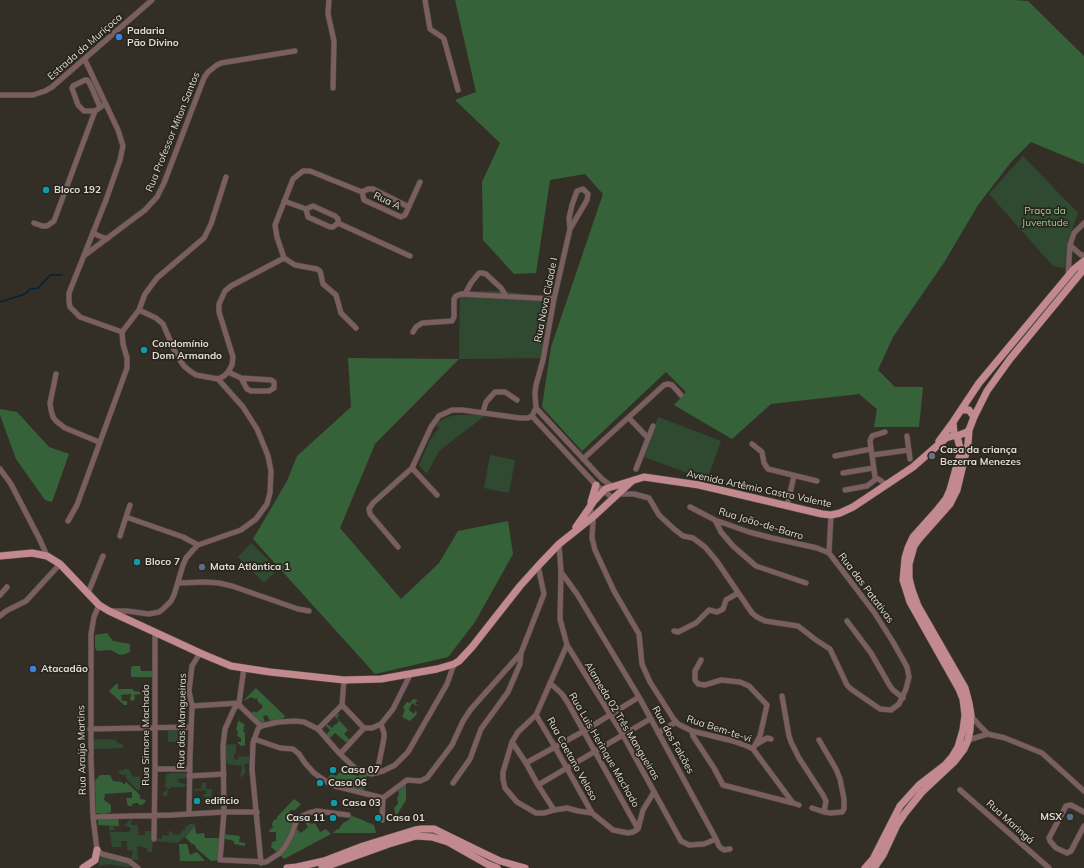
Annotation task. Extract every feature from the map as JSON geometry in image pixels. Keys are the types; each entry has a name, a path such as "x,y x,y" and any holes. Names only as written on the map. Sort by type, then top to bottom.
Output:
{"main road":[{"path":"865,868 873,859 900,806 919,785 945,765 952,757 958,747 964,730 965,715 963,699 959,689 910,602 903,580 905,558 913,537 938,510 946,499 950,490 960,454 957,435 953,429 953,422 985,377 1068,276 1084,261"},
{"path":"874,868 883,855 905,813 922,792 954,762 964,749 970,730 969,703 962,682 918,606 912,590 909,578 909,564 914,546 955,496 970,430 974,417 986,391 1010,358 1084,269"},
{"path":"961,410 969,410 974,417"},
{"name":"Avenida Artêmio Castro Valente","path":"934,449 953,422"},
{"path":"957,435 964,434 970,430"},
{"name":"Avenida Artêmio Castro Valente","path":"572,533 603,491 612,486 644,478 698,485 831,515 840,513 853,507 913,467 946,438 957,435"},
{"name":"Avenida Artêmio Castro Valente","path":"454,664 472,646 538,566 572,533 593,517 632,481"},
{"path":"590,507 596,485"},
{"path":"0,556 32,553 47,556 60,564 99,605 109,611 231,666 344,680 376,680 454,664"},
{"path":"287,868 324,861 363,846 422,828 434,829 500,861 525,868"},
{"path":"322,868 416,836 432,837 448,842 497,868"},
{"path":"83,868 95,860 97,850"}],"street":[{"name":"Estrada da Muriçoca","path":"0,95 25,95 45,91 85,60 152,0"},
{"path":"329,0 328,14 334,41 333,88"},
{"path":"425,0 430,29 444,39 458,90"},
{"name":"Rua Professor Miton Santos","path":"85,255 145,210 157,197 164,183 204,78 208,72 221,63 295,51"},
{"path":"85,60 118,130 123,146 120,160 85,255 69,293 69,301 70,307 80,317 122,332"},
{"path":"34,224 47,226 54,221 98,109 90,84 86,80 73,86 72,88 81,109 87,112 98,109 105,104"},
{"path":"356,328 341,313 336,295 323,284 320,271 317,269 295,265 284,258 275,225 293,179 299,173 306,170 362,192"},
{"path":"68,521 74,511 127,368 127,358 122,332 139,310 145,294 157,278 204,238 211,224 226,177"},
{"name":"Rua A","path":"409,207 373,189 368,189 362,192 364,200 399,217 404,217 409,207 420,182"},
{"name":"Rua Nova Cidade I","path":"532,416 536,408 535,393 543,360 554,298 570,229 569,218 574,195 579,189 583,189 586,191 588,196 576,221 570,229"},
{"path":"284,201 306,209 313,206 334,216 338,219 338,223 410,256"},
{"path":"306,209 308,217 330,227 334,227 338,223"},
{"path":"1068,276 1070,245 1074,233 1084,223"},
{"path":"93,232 96,235 107,239"},
{"path":"1070,245 1084,256"},
{"path":"218,379 228,372 232,366 233,357 218,312 221,297 231,286 284,258"},
{"path":"465,294 468,286 479,273 482,272 501,288 506,296"},
{"path":"413,332 416,327 422,323 452,321 454,317 454,299 458,295 465,294 554,298"},
{"path":"109,611 127,611 149,614 158,612 171,601 186,558 198,546 232,535 248,526 256,519 267,504 270,493 271,471 268,456 257,429 243,407 218,379 196,375 190,372 176,354 163,324 156,318 139,310"},
{"path":"228,372 241,378 271,380 275,385 274,388 269,391 251,391 247,389 241,378"},
{"path":"56,374 50,403 50,410 53,417 65,428 100,442"},
{"path":"574,460 581,457 629,418 664,385 672,385 681,395"},
{"path":"483,412 486,402 495,392 505,392 516,400"},
{"path":"536,408 602,479 617,491 615,496"},
{"path":"398,547 370,514 368,508 412,468 431,427 439,416 452,410 483,412 520,418 528,418 532,416 603,491 615,496 634,494 649,498 659,515 674,529 683,536 694,538 705,547 716,560 752,612 761,620 798,626 830,649 847,685 859,696 880,709 891,710 899,704 903,698 890,686 871,653 848,621"},
{"path":"629,418 648,438"},
{"path":"636,469 653,426"},
{"path":"885,432 872,436 870,441 873,468 876,479 886,484"},
{"path":"907,436 910,459"},
{"path":"752,444 762,452 764,463 768,469 817,481"},
{"path":"835,456 871,449"},
{"path":"872,455 909,450"},
{"path":"412,468 436,495"},
{"path":"843,473 873,468"},
{"path":"0,469 11,484 47,556"},
{"path":"787,506 794,476"},
{"path":"596,485 602,479"},
{"path":"845,490 867,486 876,479"},
{"path":"120,536 130,504"},
{"name":"Rua Bem-te-vi","path":"590,507 593,517 592,538 595,550 614,591 639,634 642,664 650,682 676,722 692,731 733,741 753,750 793,803"},
{"name":"Rua João-de-Barro","path":"690,507 715,520 772,538 817,548 829,553"},
{"name":"Rua das Patativas","path":"831,515 829,553 874,612 907,668 909,672 908,683 903,698"},
{"path":"126,517 183,537 198,546"},
{"path":"715,520 721,532 733,546 756,566 806,583"},
{"name":"Alameda 02 Três Mangueiras","path":"560,544 560,619 567,645 623,735 654,792 643,810 638,829"},
{"path":"88,593 104,556"},
{"path":"0,616 6,611 26,601 60,564"},
{"path":"453,783 470,759 481,729 508,692 520,664 521,653 530,626 544,594 538,566"},
{"name":"Rua dos Falcões","path":"561,572 577,594 639,697 708,821 716,839"},
{"path":"178,583 219,583 232,586 298,609 309,611"},
{"path":"0,595 7,587"},
{"path":"674,631 678,632 696,623 706,613 712,610 717,612 723,609 726,600 738,593"},
{"name":"Rua Araújo Martins","path":"97,850 93,817 90,729 91,634 94,617 99,605"},
{"name":"Rua Simone Machado","path":"154,839 155,632"},
{"path":"567,645 536,715 518,732 512,742 503,772 505,788 517,802 536,813 570,808 578,812 592,813 617,832 628,833 638,829"},
{"name":"Rua das Mangueiras","path":"189,814 192,706 189,691 192,666 200,653"},
{"path":"382,820 383,798 406,780 420,781 427,778 452,745 463,721 471,709 513,660 521,653"},
{"path":"701,660 695,671 695,680 698,684 721,680 740,682 749,686 767,705 760,736 753,750"},
{"path":"261,863 252,769 255,734 261,726 283,721 308,723 318,729 350,764 371,774 377,773 389,769 395,765 408,752 446,684 454,664"},
{"path":"244,668 239,703 225,729 224,812 221,860 261,863 266,862 284,848 291,836 296,822 300,818 317,811 348,815"},
{"path":"342,705 364,728 372,728 381,724 393,709 410,674"},
{"path":"318,729 342,705 344,680"},
{"name":"Rua Luis Herinque Machado","path":"550,683 562,694 568,703 638,829"},
{"path":"782,696 791,742 799,758 826,800 824,812"},
{"path":"526,763 584,731 639,697"},
{"path":"192,706 239,703"},
{"path":"239,703 239,705 261,726"},
{"name":"Rua Caetano Veloso","path":"536,715 592,813"},
{"path":"970,715 988,734"},
{"path":"538,785 650,719"},
{"path":"658,733 676,722"},
{"path":"377,773 384,738 381,724"},
{"path":"90,729 191,727"},
{"path":"340,754 364,728"},
{"path":"692,731 693,736 714,768 723,786 799,805"},
{"path":"968,740 988,734 1005,738 1042,753 1084,791"},
{"path":"757,744 768,737 771,739"},
{"path":"254,739 280,748 293,749 299,754 314,773 335,786 383,798"},
{"path":"812,808 824,812 842,812 844,809 844,799 840,779 836,769 819,740"},
{"path":"512,742 554,810"},
{"path":"155,770 190,769"},
{"path":"189,776 224,774"},
{"name":"Rua Maringá","path":"960,790 1049,868"},
{"path":"654,792 684,843 690,845 704,844 716,839 721,848 724,850 730,849"},
{"path":"1084,812 1071,805 1066,806 1050,838 1051,844 1066,853 1071,851 1084,826"},
{"path":"93,817 257,812"},
{"path":"97,850 102,854 129,861 138,868"}],"green space":[{"path":"455,0 1028,1 1084,56 1084,164 1031,142 1011,162 978,205 945,261 893,337 878,370 895,387 923,387 919,427 874,427 877,409 859,394 771,404 732,439 674,405 686,392 666,372 582,451 542,407 551,347 603,194 585,174 550,180 536,273 514,274 483,240 482,182 500,143 455,100 476,92"},
{"name":"Praça da Juventude","path":"1023,156 1078,213 1068,241 1065,268 1053,266 989,194"},
{"path":"460,291 503,291 550,298 542,358 459,359"},
{"path":"348,358 459,359 375,444 340,528 401,599 439,563 458,531 508,521 513,554 475,622 448,657 375,674 253,539 287,481 297,456 351,407"},
{"path":"0,409 17,412 49,447 69,454 52,502 45,500 16,459 0,415"},
{"path":"457,415 486,415 439,451 427,474 419,465 430,440 439,428 436,425 447,417"},
{"path":"658,417 721,441 707,480 644,457"},
{"path":"490,455 515,460 509,493 484,488"},
{"path":"251,543 278,569 264,583 238,557"},
{"path":"107,633 113,641 130,644 130,652 122,655 111,650 97,651 95,648 95,635"},
{"path":"140,666 141,671 153,671 153,677 131,677 131,667"},
{"path":"116,684 118,684 118,689 132,689 140,692 141,694 134,695 135,699 133,701 130,700 131,694 121,695 122,701 127,701 127,705 124,705 109,691"},
{"path":"256,688 285,716 284,718 270,721 267,715 263,716 265,723 261,726 250,714 254,711 256,713 263,707 258,702 257,698 254,699 252,697 243,701"},
{"path":"413,699 418,700 415,703 419,707 412,703 409,710 414,714 416,710 417,714 410,721 402,717 405,710 403,708 407,702 410,703"},
{"path":"337,712 339,715 337,718 348,730 344,734 350,740 347,743 335,733 329,739 325,736 330,730 324,724 326,723 332,728 335,724 336,725 339,721 333,715"},
{"path":"240,718 239,721 245,725 243,732 247,733 245,733 245,745 241,746 237,742 241,742 241,738 237,736 238,731 236,730 238,722"},
{"path":"168,730 185,731 186,742 168,742"},
{"path":"93,740 116,740 117,743 123,744 123,748 94,749"},
{"path":"236,744 234,759 238,760 239,756 249,757 249,763 244,764 245,771 247,771 240,778 242,766 227,764 225,752 225,745"},
{"path":"126,768 130,771 132,776 139,776 141,782 140,790 137,790 126,778 126,775 122,775 117,771 124,770"},
{"path":"344,771 351,772 353,775 358,776 361,774 367,775 364,790 353,788 348,781 341,780 341,784 336,784 326,780 332,773 336,776 340,772 342,773"},
{"path":"171,773 186,773 187,778 178,779 179,783 186,784 184,787 173,787 172,785 171,788 168,789 167,796 163,796 163,792 167,791 167,787 165,787 166,775"},
{"path":"100,775 110,775 113,781 122,782 124,785 126,782 140,795 140,799 146,800 145,802 142,805 136,803 132,804 132,806 128,806 126,798 132,798 132,792 105,794 104,800 111,805 111,812 105,814 96,813 95,781"},
{"path":"406,781 406,800 395,818 394,808 398,804 398,788"},
{"path":"202,783 206,783 206,789 212,789 211,798 205,798 203,794 206,794 206,790 194,791 194,789 201,789"},
{"path":"294,799 301,804 295,810 290,810 290,815 295,822 289,838 278,853 271,847 272,842 276,841 276,832 269,832 270,829 273,828 272,824 274,820 277,819 277,817"},
{"path":"350,815 374,825 376,833 333,833 337,829 338,830 343,823 349,820"},
{"path":"98,817 118,817 119,826 98,825"},
{"path":"132,817 131,825 138,825 138,835 145,835 145,831 154,831 152,852 147,852 147,848 137,846 138,860 131,860 133,851 127,850 127,841 121,841 121,847 112,847 109,826 114,826 114,830 111,830 111,832 129,832 131,829 128,826 124,826"},
{"path":"307,817 311,824 315,823 320,832 326,829 331,834 284,859 280,855 296,828 301,833 308,827 304,820"},
{"path":"189,824 195,824 195,826 178,843 154,841 156,838 162,839 162,835 168,836 170,830 174,835 181,834 182,831 185,830 185,827"},
{"path":"195,826 196,834 204,833 205,838 220,838 219,860 211,861 185,837"},
{"path":"223,834 240,836 239,842 245,843 245,846 234,844 234,841 222,838"},
{"path":"179,844 187,844 190,855 197,852 205,861 180,861"},
{"path":"102,854 134,866 127,867 109,864 99,866 98,859"}],"waterway":[{"path":"0,302 25,294 30,289 38,288 50,275 62,275"}],"place":[{"name":"Padaria Pão Divino","path":"119,37"},
{"name":"Bloco 192","path":"46,190"},
{"name":"Condomínio Dom Armando","path":"144,350"},
{"name":"Casa da criança Bezerra Menezes","path":"932,456"},
{"name":"Bloco 7","path":"137,562"},
{"name":"Mata Atlântica 1","path":"202,567"},
{"name":"Atacadão","path":"33,669"},
{"name":"Casa 07","path":"333,770"},
{"name":"Casa 06","path":"320,783"},
{"name":"edificio","path":"197,801"},
{"name":"Casa 03","path":"334,803"},
{"name":"MSX","path":"1070,817"},
{"name":"Casa 11","path":"333,818"},
{"name":"Casa 01","path":"378,818"}]}
